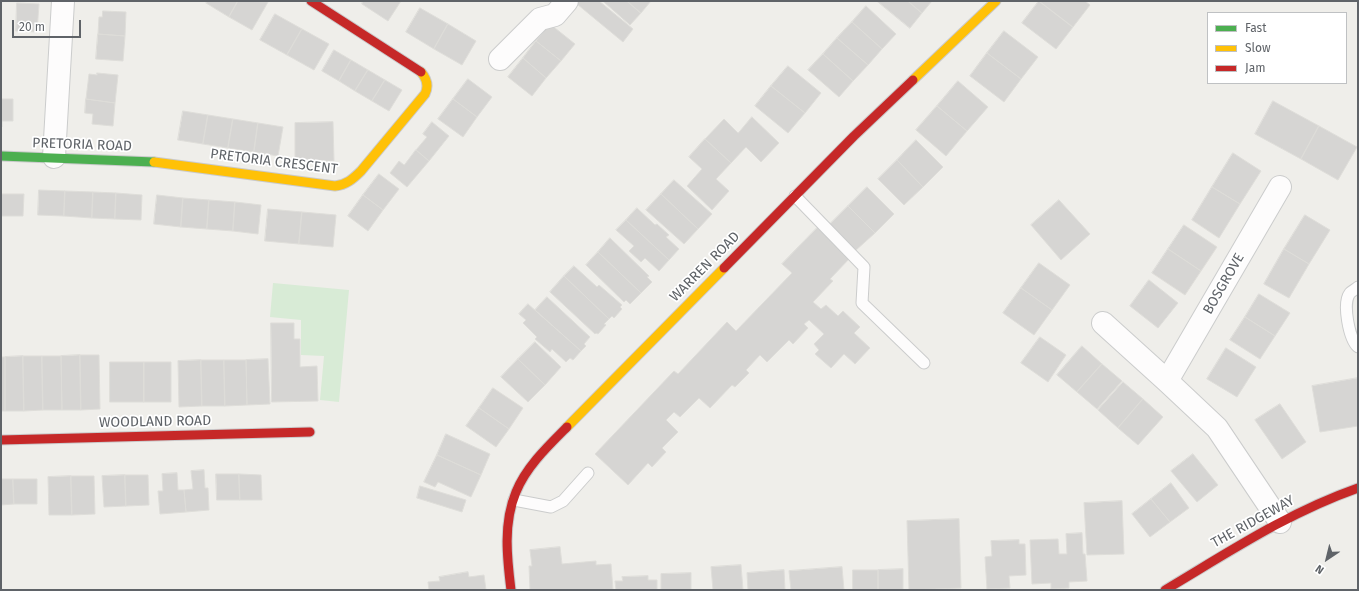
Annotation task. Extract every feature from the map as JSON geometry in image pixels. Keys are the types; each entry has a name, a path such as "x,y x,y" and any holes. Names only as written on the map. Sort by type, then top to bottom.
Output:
{"street":[{"path":"54,158 63,1"},
{"name":"PRETORIA CRESCENT","path":"163,162 335,186 342,185 356,177 425,94 428,89 428,84 422,73 311,1"},
{"path":"500,59 540,19 555,15 567,1"},
{"name":"WARREN ROAD","path":"511,590 507,534 509,514 516,492 532,466 552,442 854,136 996,1"},
{"name":"PRETORIA ROAD","path":"1,156 163,162"},
{"name":"BOSGROVE","path":"1167,380 1280,187"},
{"path":"1103,323 1167,380 1217,428 1280,522"},
{"name":"WOODLAND ROAD","path":"1,440 310,432"},
{"name":"THE RIDGEWAY","path":"1165,590 1280,522 1334,496 1358,488"}],"lane":[{"path":"795,196 864,267 862,303 924,363"},
{"path":"1358,287 1350,292 1348,298 1347,315 1352,338 1358,347"},
{"path":"514,500 551,507 563,501 588,474"}],"green space":[{"path":"273,283 349,290 339,402 320,400 324,356 301,355 301,320 270,317"}],"building":[{"path":"208,1 238,1 229,17 206,3"},
{"path":"238,1 268,2 252,30 229,17"},
{"path":"363,1 401,1 388,21 362,4"},
{"path":"579,1 599,1 633,29 623,42 577,4"},
{"path":"627,1 641,13 630,25 604,2"},
{"path":"627,1 651,1 641,13"},
{"path":"877,1 908,1 922,13 910,28"},
{"path":"908,1 932,1 922,13"},
{"path":"1039,1 1085,1 1090,5 1073,27"},
{"path":"1039,1 1073,27 1056,49 1022,23"},
{"path":"17,3 39,4 37,32 16,31"},
{"path":"866,6 896,34 882,49 852,22"},
{"path":"420,8 448,24 434,49 406,32"},
{"path":"103,11 126,12 125,36 98,34 99,17 102,17"},
{"path":"275,14 302,29 287,55 260,40"},
{"path":"852,22 882,49 868,65 837,38"},
{"path":"448,24 476,41 462,65 434,49"},
{"path":"550,24 575,44 561,61 536,41"},
{"path":"302,29 329,44 314,70 287,55"},
{"path":"1004,31 1038,57 1021,79 987,53"},
{"path":"98,34 125,36 123,61 96,59"},
{"path":"837,38 868,65 853,81 823,54"},
{"path":"536,41 561,61 546,78 523,58"},
{"path":"334,50 351,60 339,81 322,71"},
{"path":"987,53 1021,79 1004,102 970,76"},
{"path":"823,54 853,81 839,97 808,70"},
{"path":"523,58 546,78 532,96 508,77"},
{"path":"351,60 368,70 355,91 339,81"},
{"path":"788,66 821,93 805,113 771,86"},
{"path":"368,70 385,80 372,101 355,91"},
{"path":"97,73 118,75 115,103 86,99 89,74 97,75"},
{"path":"468,79 492,97 477,117 453,99"},
{"path":"385,80 402,90 389,111 372,101"},
{"path":"958,81 988,107 967,131 937,106"},
{"path":"771,86 805,113 788,133 755,106"},
{"path":"1,99 13,99 13,121 2,121 2,127 1,127"},
{"path":"86,99 115,103 113,126 92,124 93,114 85,113"},
{"path":"453,99 477,117 463,137 438,119"},
{"path":"1273,101 1319,126 1301,159 1255,134"},
{"path":"937,106 967,131 946,156 916,130"},
{"path":"183,111 208,115 203,144 178,140"},
{"path":"208,115 233,119 228,148 203,144"},
{"path":"752,117 779,143 761,162 746,147 731,163 705,139 724,119 738,133"},
{"path":"233,119 258,123 254,152 228,148"},
{"path":"333,122 334,161 295,161 295,123"},
{"path":"432,122 449,136 429,161 416,150 427,137 423,134"},
{"path":"258,123 283,127 278,156 254,152"},
{"path":"1319,126 1357,147 1338,180 1301,159"},
{"path":"705,139 731,163 716,179 729,191 712,210 687,186 702,169 689,157"},
{"path":"916,140 943,167 923,187 897,160"},
{"path":"416,150 429,161 407,187 390,173 399,161 404,165"},
{"path":"1233,153 1261,171 1240,204 1212,187"},
{"path":"897,160 923,187 904,205 878,179"},
{"path":"379,174 399,189 383,210 363,195"},
{"path":"674,180 712,214 698,229 661,194"},
{"path":"867,187 894,214 875,233 848,206"},
{"path":"1212,187 1240,204 1219,238 1192,220"},
{"path":"39,190 65,191 64,216 38,215"},
{"path":"65,191 93,192 92,218 64,216"},
{"path":"93,192 116,193 115,219 92,218"},
{"path":"116,193 142,195 141,220 115,219"},
{"path":"1,194 24,194 23,216 1,216"},
{"path":"661,194 698,229 684,244 646,210"},
{"path":"157,195 183,198 181,227 154,224"},
{"path":"363,195 383,210 368,231 348,216"},
{"path":"183,198 209,200 207,229 181,227"},
{"path":"209,200 235,202 233,231 207,229"},
{"path":"1059,200 1090,234 1061,260 1031,225"},
{"path":"235,202 261,205 258,234 233,231"},
{"path":"848,206 875,233 855,251 829,225"},
{"path":"637,208 655,225 657,224 669,235 666,237 679,249 669,260 626,220"},
{"path":"268,209 302,212 299,244 265,241"},
{"path":"302,212 336,215 333,247 299,244"},
{"path":"1305,215 1330,230 1309,264 1284,249"},
{"path":"626,220 669,260 659,271 645,258 641,262 629,251 634,246 616,230"},
{"path":"1184,225 1217,247 1201,271 1168,249"},
{"path":"818,227 850,258 830,279 833,281 813,302 821,309 826,305 838,316 843,311 860,327 854,333 870,348 855,364 844,354 831,368 815,354 819,350 814,344 824,334 809,320 804,324 808,328 793,344 789,340 767,362 760,355 746,370 749,373 735,387 732,385 710,408 699,398 680,417 674,412 666,420 678,432 662,448 666,452 652,467 648,463 628,485 595,454 674,371 678,374 727,322 736,331 792,273 782,264"},
{"path":"610,238 649,276 647,277 652,282 641,293 598,252"},
{"path":"1168,249 1201,271 1185,295 1152,273"},
{"path":"1284,249 1309,264 1289,298 1264,284"},
{"path":"598,252 641,293 630,304 626,300 624,302 586,265"},
{"path":"1039,263 1070,285 1052,310 1021,288"},
{"path":"574,266 597,287 599,285 622,305 620,307 622,309 614,318 612,316 609,319 564,276"},
{"path":"564,276 609,319 598,334 595,334 550,292"},
{"path":"1149,280 1178,303 1158,328 1130,306"},
{"path":"1021,288 1052,310 1034,335 1003,313"},
{"path":"1259,294 1290,313 1275,336 1245,317"},
{"path":"547,297 590,337 584,344 586,346 581,351 535,310"},
{"path":"528,304 581,351 573,360 570,358 566,362 552,349 550,352 535,339 537,337 523,323 526,320 519,314"},
{"path":"1245,317 1275,336 1260,359 1230,340"},
{"path":"271,323 294,323 294,339 300,339 300,367 317,366 318,401 272,402"},
{"path":"1040,337 1066,355 1048,382 1021,363"},
{"path":"535,342 561,367 545,385 518,359"},
{"path":"1082,346 1102,364 1077,392 1057,375"},
{"path":"1226,348 1256,367 1237,397 1207,379"},
{"path":"80,355 99,355 100,409 81,410"},
{"path":"80,355 81,410 62,410 61,356"},
{"path":"23,356 24,411 5,411 5,357"},
{"path":"23,356 42,356 43,410 24,411"},
{"path":"42,356 61,356 62,410 43,410"},
{"path":"1,357 5,357 5,411 1,411"},
{"path":"268,359 270,404 247,405 246,360"},
{"path":"518,359 545,385 528,402 501,377"},
{"path":"201,360 202,406 179,407 178,361"},
{"path":"201,360 224,360 225,406 202,406"},
{"path":"224,360 246,360 247,405 225,406"},
{"path":"110,362 144,362 144,402 110,402"},
{"path":"144,362 171,362 171,402 144,402"},
{"path":"1102,364 1122,381 1097,409 1077,392"},
{"path":"1358,378 1358,426 1320,432 1312,386"},
{"path":"1123,382 1143,399 1118,428 1098,410"},
{"path":"493,388 523,408 509,429 479,408"},
{"path":"1143,399 1163,417 1138,445 1118,428"},
{"path":"1280,404 1306,442 1282,459 1255,420"},
{"path":"479,408 509,429 496,447 466,426"},
{"path":"446,434 490,454 481,475 437,455"},
{"path":"1193,454 1218,485 1197,502 1171,471"},
{"path":"437,455 481,475 471,497 438,482 435,487 424,482"},
{"path":"204,470 205,488 208,488 209,510 186,512 184,490 193,489 191,471"},
{"path":"177,473 178,490 184,490 186,512 160,514 158,491 163,491 162,474"},
{"path":"216,474 239,474 240,500 217,500"},
{"path":"239,474 261,475 262,500 240,500"},
{"path":"125,475 126,506 104,507 102,476"},
{"path":"125,475 148,475 149,505 126,506"},
{"path":"71,476 72,515 49,515 48,477"},
{"path":"71,476 94,476 95,514 72,515"},
{"path":"1,479 13,479 14,504 1,505"},
{"path":"13,479 37,479 37,504 14,504"},
{"path":"1171,483 1189,508 1170,522 1151,499"},
{"path":"420,486 466,500 462,512 417,498"},
{"path":"1151,499 1170,522 1150,537 1132,514"},
{"path":"1122,501 1124,554 1087,555 1084,503"},
{"path":"959,519 961,588 909,590 907,521"},
{"path":"1082,533 1087,581 1069,582 1069,588 1051,589 1051,583 1032,584 1030,540 1058,539 1059,554 1067,554 1066,534"},
{"path":"1019,540 1019,544 1025,544 1026,575 1009,576 1010,588 987,589 985,557 992,556 991,541"},
{"path":"560,547 562,564 596,561 596,565 611,564 613,590 530,590 529,566 532,566 530,550"},
{"path":"741,565 743,590 713,590 711,567"},
{"path":"842,567 844,590 791,590 789,571"},
{"path":"903,569 903,590 878,590 878,570"},
{"path":"784,570 785,590 748,590 747,573"},
{"path":"853,570 878,570 878,590 853,590"},
{"path":"468,572 469,577 484,575 486,590 429,590 428,582 440,581 439,577"},
{"path":"691,573 691,590 661,590 661,574"},
{"path":"648,576 648,580 657,580 657,590 616,590 615,581 623,581 622,577"}],"traffic: fast":[{"path":"1,156 154,162"}],"traffic: slow":[{"path":"913,80 996,1"},
{"path":"154,162 335,186 346,183 361,171 425,94 427,83 421,72"},
{"path":"567,427 724,268"}],"traffic: jam":[{"path":"311,1 421,72"},
{"path":"724,268 854,136 913,80"},
{"path":"511,590 507,541 509,516 516,492 532,465 545,449 567,427"},
{"path":"1,440 310,432"},
{"path":"1165,590 1283,521 1307,509 1358,488"}]}
